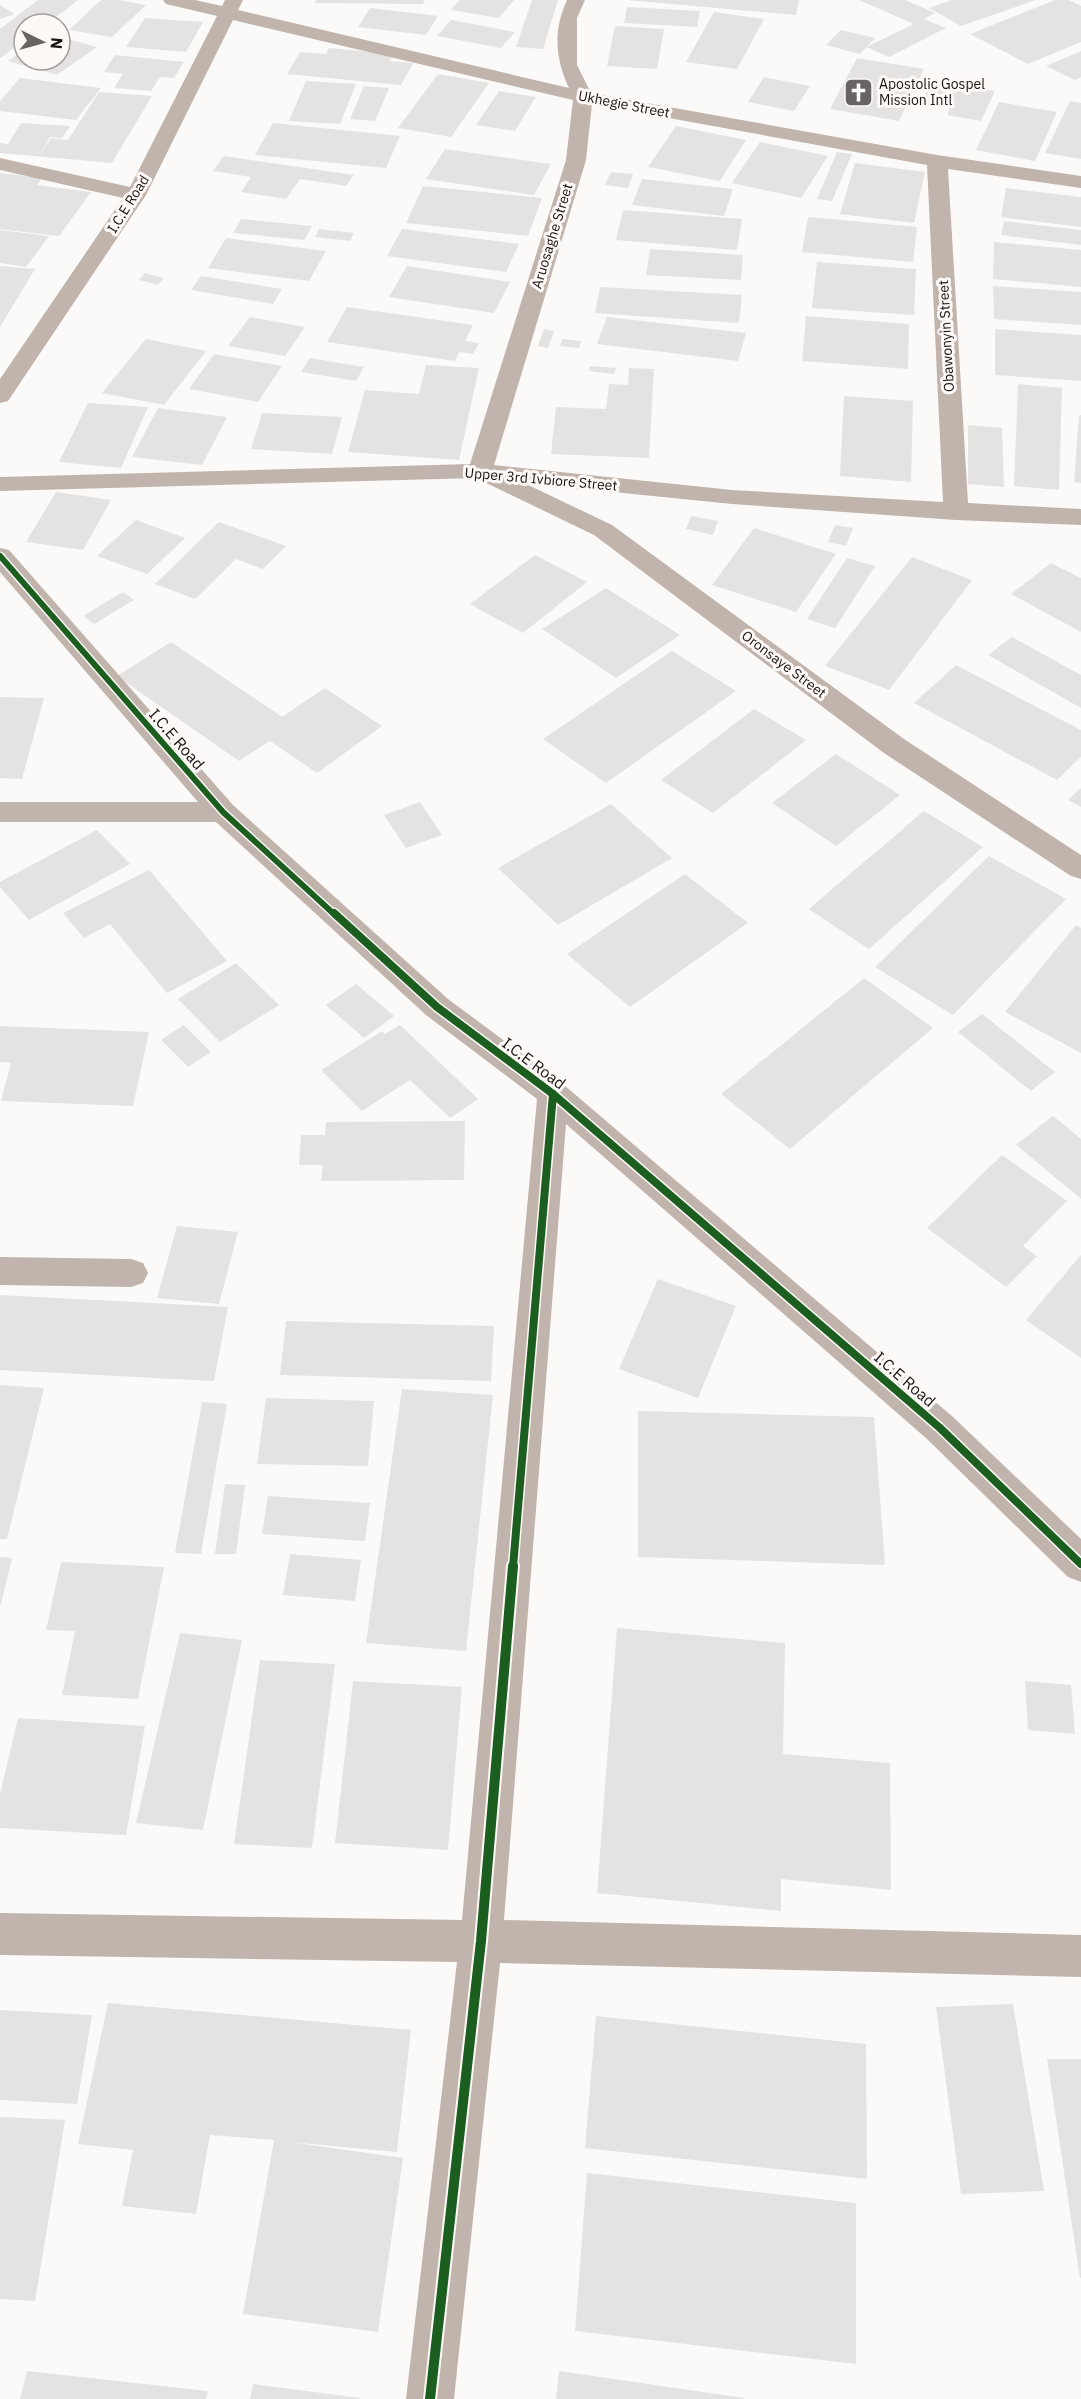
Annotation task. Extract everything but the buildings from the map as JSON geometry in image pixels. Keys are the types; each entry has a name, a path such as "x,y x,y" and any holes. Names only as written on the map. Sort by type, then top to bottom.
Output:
{"street":[{"name":"Ukhegie Street","path":"172,0 232,7 584,97 937,161 1081,182"},
{"path":"576,0 568,18 568,65 584,97"},
{"name":"I.C.E Road","path":"0,396 136,195 232,7"},
{"name":"Aruosaghe Street","path":"480,471 576,160 584,97"},
{"name":"Obawonyin Street","path":"937,161 956,512"},
{"path":"0,164 136,195"},
{"name":"Upper 3rd Ivbiore Street","path":"0,484 480,471 732,497 956,512 1081,517"},
{"name":"Oronsaye Street","path":"480,471 603,530 894,746 1081,870"},
{"name":"I.C.E Road","path":"0,556 223,812 437,1007 553,1094 940,1428 1075,1548"},
{"path":"0,812 223,812"},
{"path":"430,2399 481,1941 553,1094"},
{"path":"0,1271 131,1273"},
{"path":"0,1934 481,1941 1081,1956"}],"cycle path":[{"path":"0,556 223,812 437,1007 553,1094 940,1428 1081,1564"},
{"path":"430,2399 481,1941 553,1094"}],"place":[{"name":"Apostolic Gospel Mission Intl","path":"858,92"}]}
